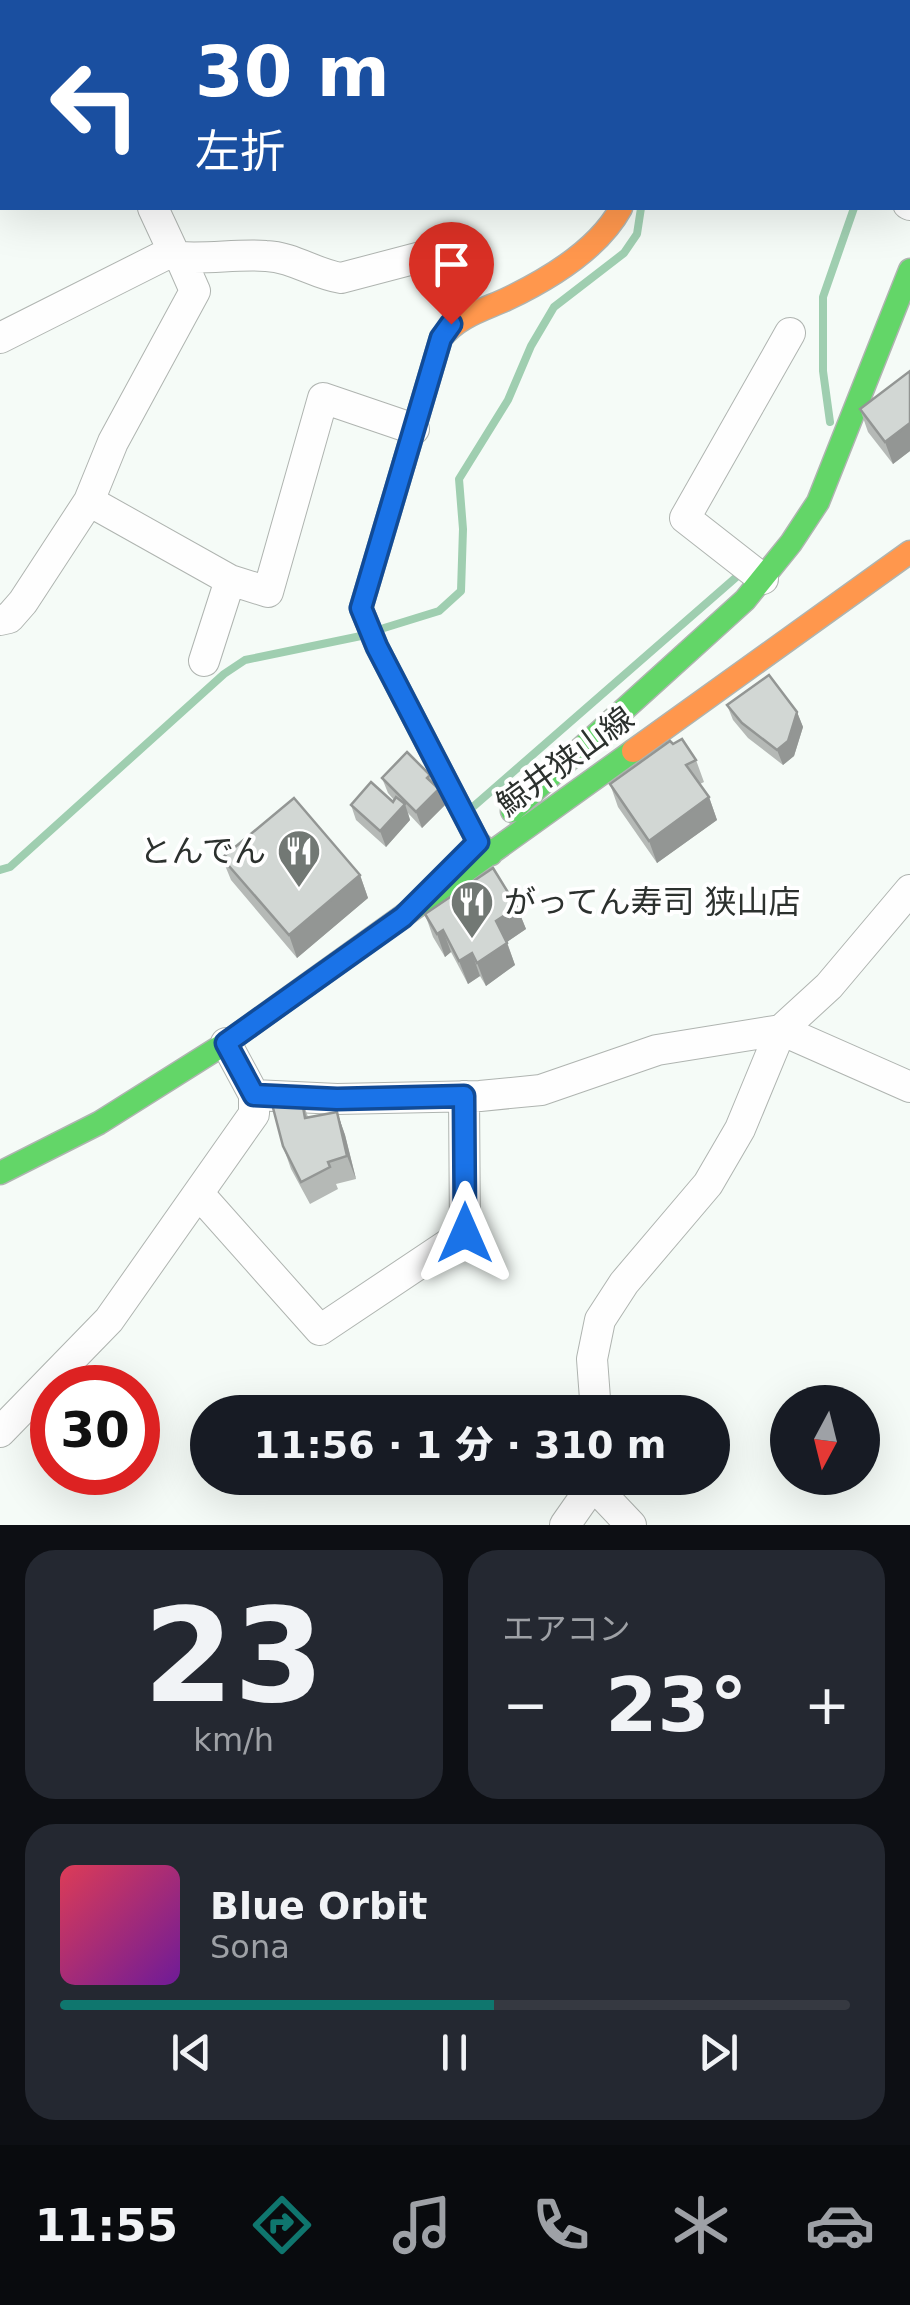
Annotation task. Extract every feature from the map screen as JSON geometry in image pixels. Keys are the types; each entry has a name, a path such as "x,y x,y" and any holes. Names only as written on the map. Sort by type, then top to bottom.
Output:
{"street":[{"path":"0,620 9,618 23,602 90,501 113,442 195,290 153,210"},
{"path":"485,848 377,647 361,608 441,338 451,324 512,297 582,251 615,222 620,210"},
{"path":"0,338 177,254 210,259 267,256 285,259 323,276 342,278 459,246"},
{"path":"0,1173 99,1123 226,1043 403,917 485,848 745,600 752,570 818,502 910,270"},
{"path":"752,570 685,518 790,333"},
{"path":"90,501 230,580 268,592 323,398 414,429"},
{"name":"鯨井狭山線","path":"485,848 910,552"},
{"path":"204,661 230,580"},
{"path":"595,1395 592,1359 600,1320 624,1283 708,1184 740,1130 781,1030 829,986 910,890"},
{"path":"254,1095 337,1099 541,1090 657,1050 781,1030 910,1087"},
{"path":"0,1432 109,1320 254,1114 254,1095 226,1043"},
{"path":"200,1194 320,1330 465,1233 464,1096"},
{"path":"565,1525 585,1495"},
{"path":"604,1495 631,1525"}],"building":[{"path":"910,371 910,423 885,442 860,409"},
{"path":"769,675 797,712 788,741 777,750 742,723 727,705"},
{"path":"682,739 696,760 686,765 709,797 649,841 610,784 670,741 673,744"},
{"path":"407,752 439,789 416,812 382,778"},
{"path":"371,782 393,802 396,797 405,804 380,831 351,805"},
{"name":"とんでん","path":"294,798 360,875 289,935 222,858"},
{"path":"493,868 517,907 496,921 507,943 477,963 472,953 459,961 443,930 437,934 425,914"},
{"path":"301,1096 305,1118 337,1112 347,1156 328,1162 330,1167 301,1182 283,1146 272,1104"}],"waterway":[{"path":"384,628 439,611 461,591 463,529 459,479 508,400 531,346 554,307 624,253 637,234 641,210"},
{"path":"830,422 823,371 823,297 853,210"},
{"path":"474,806 741,573"},
{"path":"0,870 10,867 224,674 245,660 361,636"}],"traffic: fast":[{"path":"512,811 745,600 791,543 818,502 910,270"},
{"path":"404,463 361,608 377,647 478,842 491,854"},
{"path":"0,1173 99,1123 226,1043 633,751"}],"traffic: slow":[{"path":"404,463 441,338 463,319 523,291 571,262 599,237 620,210"},
{"path":"633,751 910,552"}],"place":[{"name":"とんでん","path":"299,889"},
{"name":"がってん寿司 狭山店","path":"472,940"}],"route":[{"path":"451,324 441,338 361,608 377,647 478,842 403,917 226,1043 254,1095 337,1099 464,1096 465,1233"}]}
